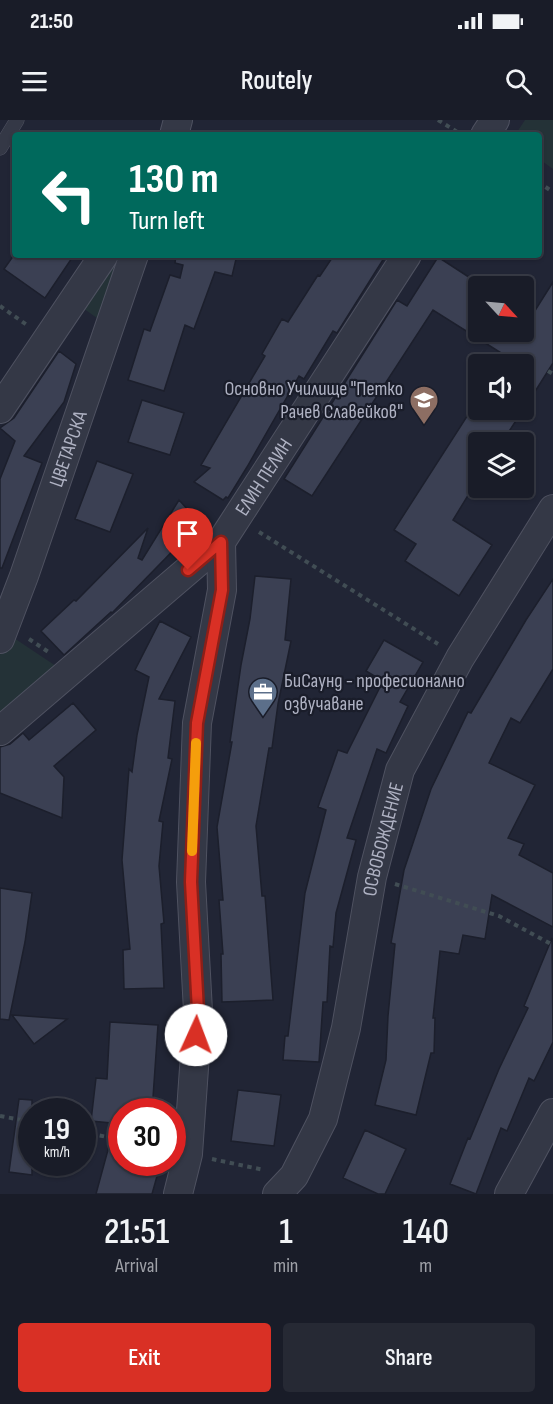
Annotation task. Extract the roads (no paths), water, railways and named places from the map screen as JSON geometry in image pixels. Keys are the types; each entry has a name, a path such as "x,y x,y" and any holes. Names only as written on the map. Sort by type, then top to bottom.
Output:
{"street":[{"path":"0,409 102,258"},
{"name":"ЦВЕТАРСКА","path":"3,631 133,258"},
{"name":"ЕЛИН ПЕЛИН","path":"221,542 404,258"},
{"name":"ОСВОБОЖДЕНИЕ","path":"286,1185 323,1119 346,1028 372,877 400,770 460,658 553,509"},
{"path":"0,730 221,542"},
{"path":"178,1194 188,1154 198,1011 191,882 197,723 222,590 221,542"},
{"path":"509,1194 553,1113"}],"lane":[{"path":"0,148 17,120"}],"place":[{"name":"Основно Училище \"Петко Рачев Славейков\"","path":"424,426"},
{"name":"БиСаунд - професионално озвучаване","path":"263,718"}]}
